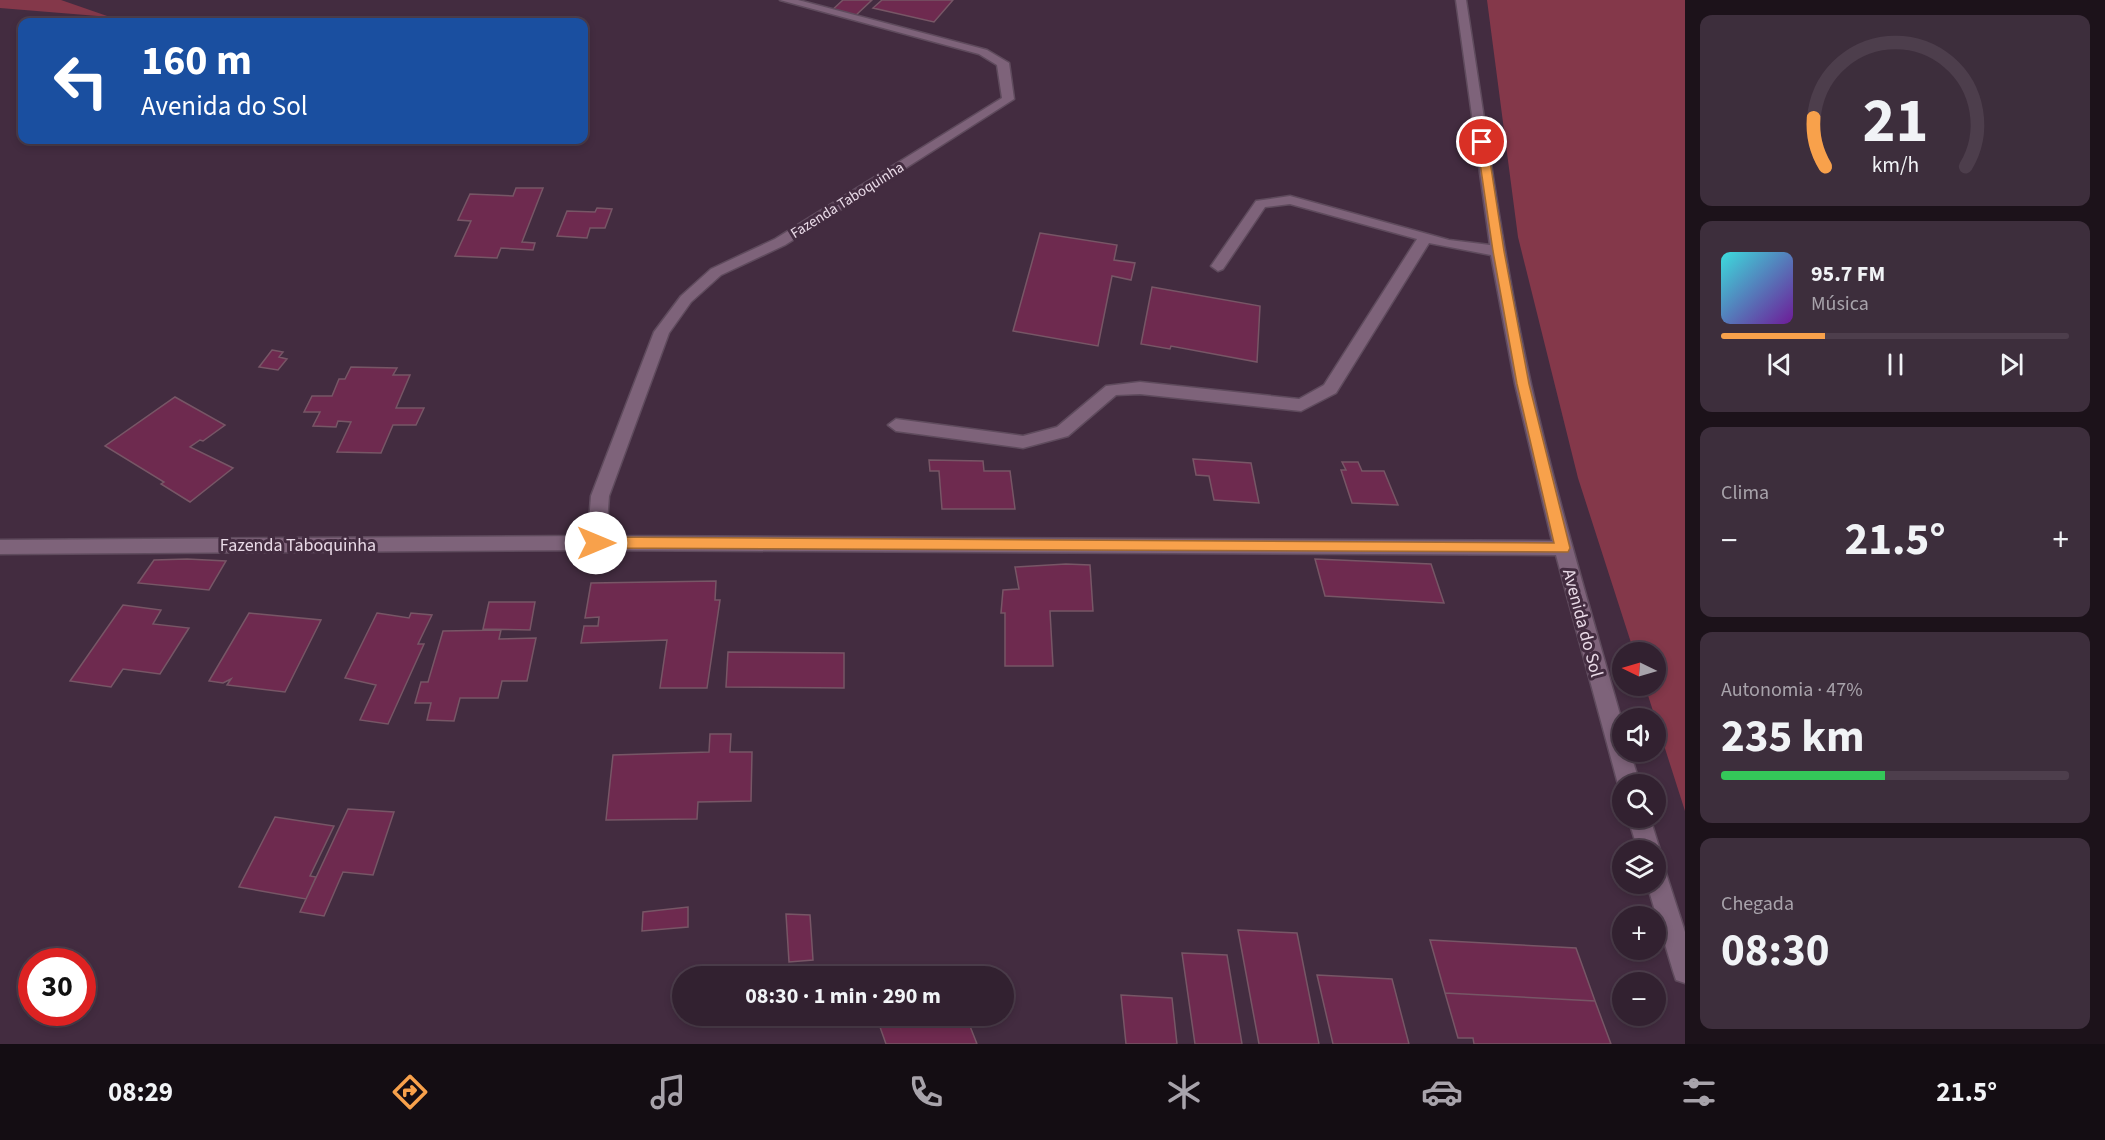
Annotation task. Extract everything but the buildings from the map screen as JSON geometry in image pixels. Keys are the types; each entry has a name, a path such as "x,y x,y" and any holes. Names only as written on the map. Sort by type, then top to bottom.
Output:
{"street":[{"name":"Fazenda Taboquinha","path":"596,543 600,496 662,332 686,299 716,272 780,242 1008,99 1003,63 983,52 785,0"},
{"name":"Avenida do Sol","path":"1461,0 1498,251 1523,384 1563,548 1626,774"},
{"path":"1218,266 1261,204 1290,200 1448,244 1498,251"},
{"path":"896,425 1023,442 1062,432 1112,390 1140,388 1301,405 1330,389 1425,237"},
{"name":"Fazenda Taboquinha","path":"0,547 596,543 1563,548"},
{"path":"1662,894 1685,971"}],"shaded area":[{"path":"0,0 61,0 110,17 0,8"},
{"path":"1487,0 1685,0 1685,811 1666,752 1666,708 1652,708 1648,696 1666,696 1666,642 1631,642 1578,478 1518,237"}],"route":[{"path":"596,543 1563,548 1523,384 1498,251 1482,142"}]}
